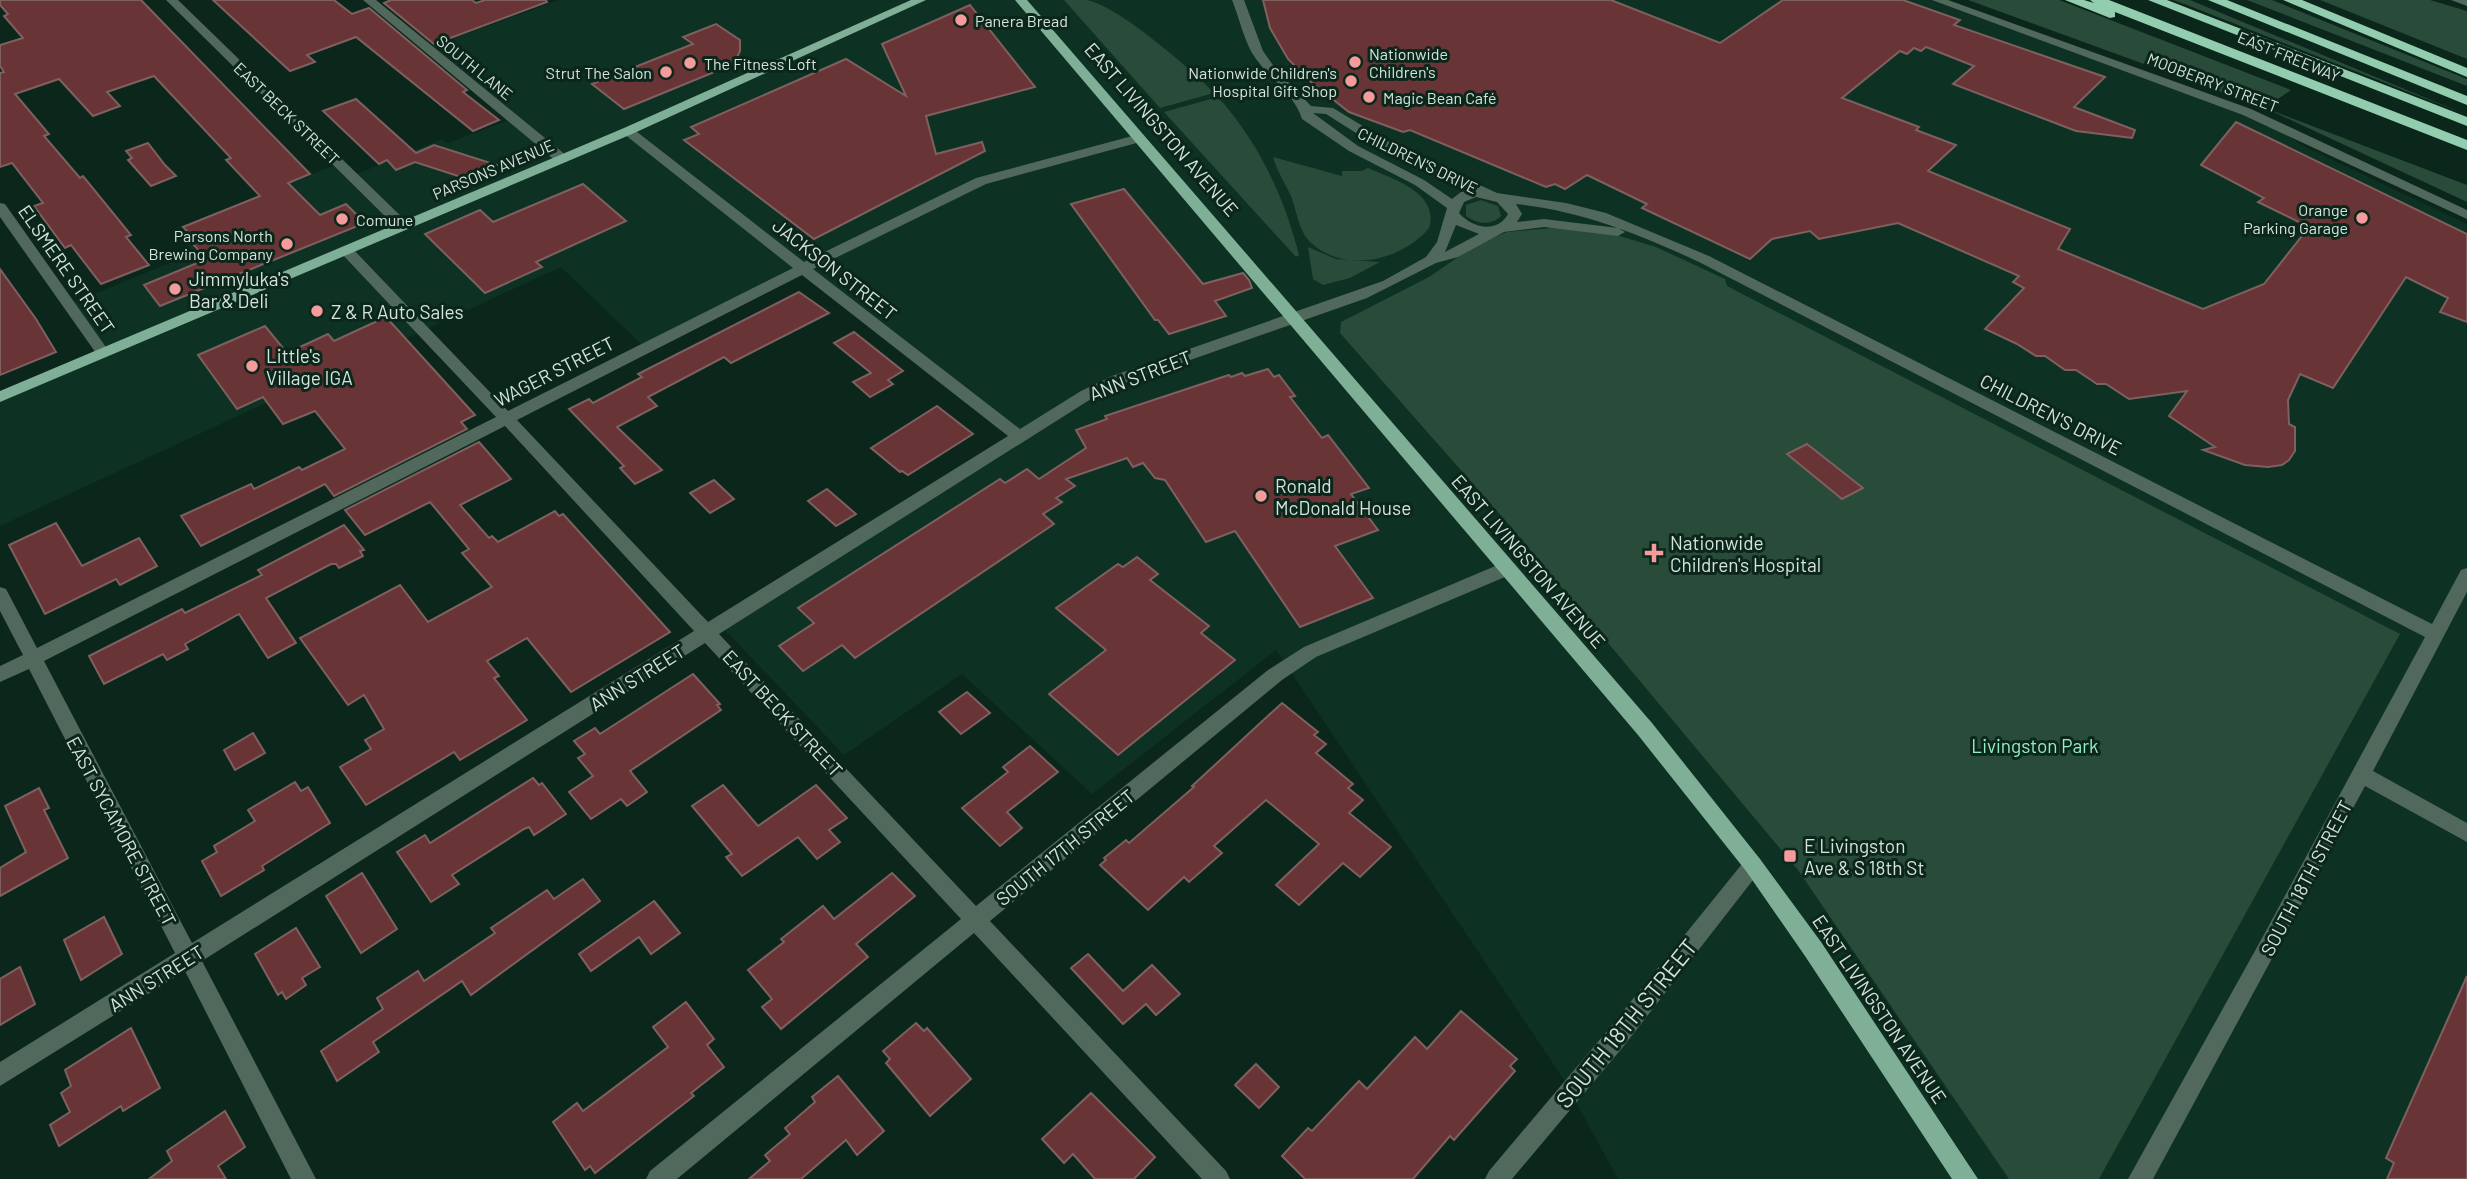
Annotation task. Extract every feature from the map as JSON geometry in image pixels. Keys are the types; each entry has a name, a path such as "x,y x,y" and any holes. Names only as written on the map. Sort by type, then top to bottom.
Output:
{"highway":[{"path":"2072,0 2378,111"},
{"name":"EAST FREEWAY","path":"2097,0 2467,145"},
{"path":"2155,0 2467,122"},
{"name":"EAST FREEWAY","path":"2215,0 2467,101"},
{"path":"2290,0 2467,73"}],"main road":[{"name":"PARSONS AVENUE","path":"0,397 628,131 920,0"},
{"name":"EAST LIVINGSTON AVENUE","path":"1021,0 1645,729 1753,865 1813,949 1966,1179"}],"street":[{"name":"EAST BECK STREET","path":"172,0 403,226"},
{"name":"SOUTH LANE","path":"369,0 562,159"},
{"name":"MOOBERRY STREET","path":"1938,0 2247,112 2467,215"},
{"path":"2457,0 2467,3"},
{"name":"CHILDREN'S DRIVE","path":"1240,1 1257,51 1271,71 1307,109 1329,111 1391,149 1496,197 1587,211 1618,221 1704,259 2436,634"},
{"name":"CHILDREN'S DRIVE","path":"1307,109 1306,116 1329,132 1361,152 1426,184 1451,209"},
{"name":"JACKSON STREET","path":"628,131 1019,437"},
{"name":"WAGER STREET","path":"0,675 971,185 1140,138"},
{"path":"1431,260 1443,245 1451,209 1463,196 1496,197 1508,203 1515,214 1513,220 1498,229 1469,228 1454,218 1451,209"},
{"name":"ELSMERE STREET","path":"0,207 103,353"},
{"name":"CHILDREN'S DRIVE","path":"1498,229 1534,223 1568,224 1646,235"},
{"name":"ANN STREET","path":"0,1075 1102,386 1388,284 1431,260 1453,254 1498,229"},
{"name":"EAST BECK STREET","path":"345,250 507,419 1218,1179"},
{"name":"SOUTH 17TH STREET","path":"658,1179 1281,671 1310,652 1506,569"},
{"name":"SOUTH 18TH STREET","path":"2140,1179 2467,575"},
{"name":"EAST SYCAMORE STREET","path":"0,594 304,1179"},
{"path":"2361,774 2467,833"},
{"name":"SOUTH 18TH STREET","path":"1497,1179 1615,1039 1753,865"}],"shaded area":[{"name":"Nationwide Children's Hospital","path":"559,0 1946,0 2071,44 2270,121 2301,145 2467,224 2467,1179 1618,1179 1562,1077 1276,650 1092,794 962,674 844,755 725,630 1016,437 804,269 644,347 561,267 0,526 0,395 96,353 69,304 194,253 174,229 340,163 354,175 442,139 448,143 511,119 427,48"}],"green space":[{"path":"1064,0 1086,0 1116,13 1172,55 1214,93 1160,108"},
{"path":"1968,0 2059,0 2291,90 2265,108"},
{"path":"2173,0 2190,0 2467,115 2187,5"},
{"path":"2247,0 2272,0 2467,79 2467,86"},
{"path":"2320,0 2430,0 2467,11 2467,59"},
{"path":"1218,97 1246,133 1278,191 1299,255 1296,257 1164,112"},
{"path":"2265,108 2467,185 2467,202"},
{"path":"1273,157 1342,176 1342,171 1362,171 1368,168 1390,177 1412,189 1428,205 1431,216 1429,228 1404,249 1372,260 1355,261 1323,252 1309,241 1302,231 1291,196"},
{"path":"1481,200 1498,206 1501,216 1484,223 1466,216 1466,205"},
{"name":"Livingston Park","path":"1564,227 1613,234 1656,247 1725,279 1727,286 2400,634 2099,1179 2009,1179 1798,870 1511,527 1340,333 1341,322 1429,277 1477,244 1507,232"},
{"path":"1308,247 1336,259 1380,262 1350,278 1323,285 1313,279"}],"building":[{"path":"0,0 141,0 310,174 288,183 320,215 346,204 365,223 160,306 144,285 207,259 190,241 194,239 183,227 260,196 226,160 231,158 154,76 107,92 120,106 93,116 59,79 15,94 49,134 44,136 80,178 83,176 131,235 126,237 149,265 101,284 71,245 65,248 34,206 43,203 12,163 0,167 0,73 4,72 0,66 0,45 23,38 4,16 8,14 0,5"},
{"path":"213,0 334,0 352,14 369,8 467,90 463,92 499,120 473,131 356,37 307,55 315,62 290,71"},
{"path":"391,0 547,2 434,44 384,3"},
{"path":"1263,0 1611,0 1720,43 1783,0 1903,0 1960,20 1954,25 2105,77 2074,107 2135,130 2132,138 2076,131 1953,84 1974,66 1926,47 1921,51 1914,48 1907,54 1900,51 1842,98 1919,127 1916,130 1956,145 1928,171 2070,229 2058,249 2203,309 2264,284 2309,227 2258,202 2264,198 2201,165 2236,122 2467,234 2467,322 2440,312 2448,298 2406,277 2333,388 2300,374 2288,400 2289,424 2295,427 2295,451 2289,460 2282,465 2268,467 2245,465 2203,450 2215,447 2169,416 2187,391 2129,399 2106,384 2097,384 2076,370 2065,370 2045,356 2036,356 1985,329 2024,288 2013,282 2019,276 1898,223 1819,239 1810,231 1772,239 1750,259 1642,208 1647,204 1587,175 1565,189 1555,184 1546,187 1410,130 1403,132 1349,112 1311,82 1288,59 1270,28"},
{"path":"970,5 1035,87 926,116 936,154 982,142 985,151 814,239 684,140 699,134 691,127 846,59 906,96 882,44"},
{"path":"716,24 740,40 740,51 734,64 624,109 592,84 693,44 683,37"},
{"path":"356,99 416,153 434,145 497,165 464,178 415,162 396,170 387,160 379,164 323,111"},
{"path":"148,143 176,176 151,186 128,160 132,158 126,151"},
{"path":"583,184 626,221 536,262 542,267 485,293 425,234 480,210 493,222"},
{"path":"1124,189 1203,284 1243,273 1249,280 1252,288 1215,301 1226,316 1169,334 1158,320 1155,320 1071,204"},
{"path":"0,269 56,352 0,375"},
{"path":"799,292 829,313 731,363 724,357 648,397 657,406 617,427 662,470 635,484 620,468 624,466 569,409 589,399 593,403 642,377 638,374"},
{"path":"386,317 475,415 461,422 467,429 334,496 325,484 201,546 181,516 251,484 254,489 299,467 302,470 345,449 315,411 283,424 263,397 237,409 198,355 265,326 287,353 328,334 334,341"},
{"path":"854,332 903,371 888,380 893,384 870,397 853,382 871,373 834,343"},
{"path":"1268,369 1274,377 1279,375 1295,396 1290,397 1322,438 1328,435 1369,488 1351,494 1378,530 1335,546 1373,598 1300,627 1235,531 1206,542 1165,480 1155,478 1143,463 1133,467 1127,458 1066,479 1075,486 1056,498 1062,502 1043,514 1054,524 855,658 842,645 803,671 779,646 814,623 798,608 1000,479 1005,483 1027,469 1039,479 1086,448 1076,430 1107,419 1105,416 1229,375 1231,377 1242,373 1245,376"},
{"path":"937,406 973,434 908,475 900,472 871,448"},
{"path":"479,442 511,479 460,505 489,538 492,536 498,542 555,511 559,516 563,514 670,632 571,692 527,638 487,661 499,676 494,678 527,720 460,760 454,752 366,805 340,767 371,749 365,740 384,729 364,695 348,705 300,638 400,585 428,622 492,587 462,553 469,549 430,502 365,535 345,510"},
{"path":"1807,444 1863,488 1842,499 1787,454"},
{"path":"714,480 734,499 710,513 690,493"},
{"path":"827,489 856,514 836,526 808,501"},
{"path":"56,523 82,566 139,538 157,566 120,585 116,579 45,614 9,545"},
{"path":"344,525 364,550 360,551 363,556 339,568 336,564 331,564 266,598 296,643 268,658 239,614 185,644 188,649 167,660 163,654 104,684 89,656 182,609 185,613 262,575 258,570"},
{"path":"1137,557 1158,574 1150,580 1209,626 1201,633 1235,660 1118,755 1049,694 1106,650 1056,608 1118,564 1123,567"},
{"path":"693,674 720,704 717,705 721,710 630,771 647,792 627,806 621,799 591,819 569,792 593,776 578,758 585,754 574,741 595,728 600,734"},
{"path":"967,692 990,713 961,734 939,712"},
{"path":"1282,703 1318,732 1314,735 1326,744 1316,753 1353,784 1348,788 1363,800 1349,813 1391,847 1360,877 1343,863 1299,905 1276,885 1319,844 1266,800 1214,846 1222,853 1189,882 1184,877 1148,910 1100,865 1106,860 1104,858 1126,840 1129,843 1194,787 1192,786"},
{"path":"253,733 265,753 235,770 224,750"},
{"path":"1030,746 1058,772 1007,812 1022,828 1000,846 962,808 1008,772 1003,767"},
{"path":"533,778 539,785 542,783 566,814 534,835 529,827 524,829 452,875 459,884 431,902 397,852 425,835 430,843"},
{"path":"295,782 301,791 308,787 330,823 262,866 264,870 221,896 202,861 217,852 214,846 255,821 248,810"},
{"path":"723,785 758,826 816,785 847,818 829,830 840,842 817,859 798,837 742,876 726,857 732,854 692,806"},
{"path":"39,788 49,808 44,810 68,858 0,896 0,868 26,852 5,806"},
{"path":"362,873 397,929 361,953 326,896"},
{"path":"892,873 915,896 856,944 868,957 781,1029 762,1007 772,999 748,970 784,942 781,939 823,906 834,919"},
{"path":"583,879 600,901 471,995 462,981 373,1042 379,1052 337,1081 321,1051 383,1009 377,998 418,971 424,981 495,933 491,928 547,890 554,899"},
{"path":"654,901 680,933 651,954 639,937 591,971 579,954"},
{"path":"104,917 122,954 81,980 64,940"},
{"path":"296,928 320,967 302,978 306,985 286,999 282,992 278,995 255,954"},
{"path":"1088,954 1123,991 1152,965 1180,994 1156,1015 1146,1004 1123,1024 1071,968"},
{"path":"20,967 35,1004 0,1025 0,979"},
{"path":"2467,976 2467,1179 2387,1179 2394,1163 2386,1158"},
{"path":"686,1002 714,1039 707,1045 724,1067 691,1093 694,1096 595,1173 590,1166 585,1170 553,1122 577,1103 583,1111 668,1047 653,1027"},
{"path":"1461,1011 1517,1059 1510,1066 1515,1071 1454,1140 1450,1136 1413,1179 1305,1179 1282,1156 1308,1128 1312,1131 1359,1081 1367,1089 1415,1037 1427,1049"},
{"path":"916,1023 924,1031 927,1028 971,1079 930,1116 886,1063 890,1059 883,1051"},
{"path":"131,1028 160,1088 123,1111 121,1106 59,1146 50,1125 70,1112 61,1093 71,1086 65,1070"},
{"path":"1256,1064 1279,1087 1259,1108 1235,1085"},
{"path":"838,1076 884,1131 857,1155 846,1140 801,1179 749,1179 770,1161 765,1155 790,1134 785,1128 815,1102 812,1097"},
{"path":"1091,1093 1155,1157 1134,1179 1095,1179 1073,1154 1064,1163 1042,1139"},
{"path":"225,1111 245,1147 218,1166 226,1179 149,1179 172,1161 167,1151"}],"place":[{"name":"Panera Bread","path":"961,20"},
{"name":"Nationwide Children's","path":"1355,62"},
{"name":"The Fitness Loft","path":"690,63"},
{"name":"Strut The Salon","path":"666,72"},
{"name":"Nationwide Children's Hospital Gift Shop","path":"1351,81"},
{"name":"Magic Bean Café","path":"1369,97"},
{"name":"Orange Parking Garage","path":"2362,218"},
{"name":"Comune","path":"342,219"},
{"name":"Parsons North Brewing Company","path":"287,244"},
{"name":"Jimmyluka's Bar & Deli","path":"175,289"},
{"name":"Z & R Auto Sales","path":"317,311"},
{"name":"Little's Village IGA","path":"252,366"},
{"name":"Ronald McDonald House","path":"1261,496"},
{"name":"Nationwide Children's Hospital","path":"1654,553"},
{"name":"E Livingston Ave & S 18th St","path":"1790,856"}]}
